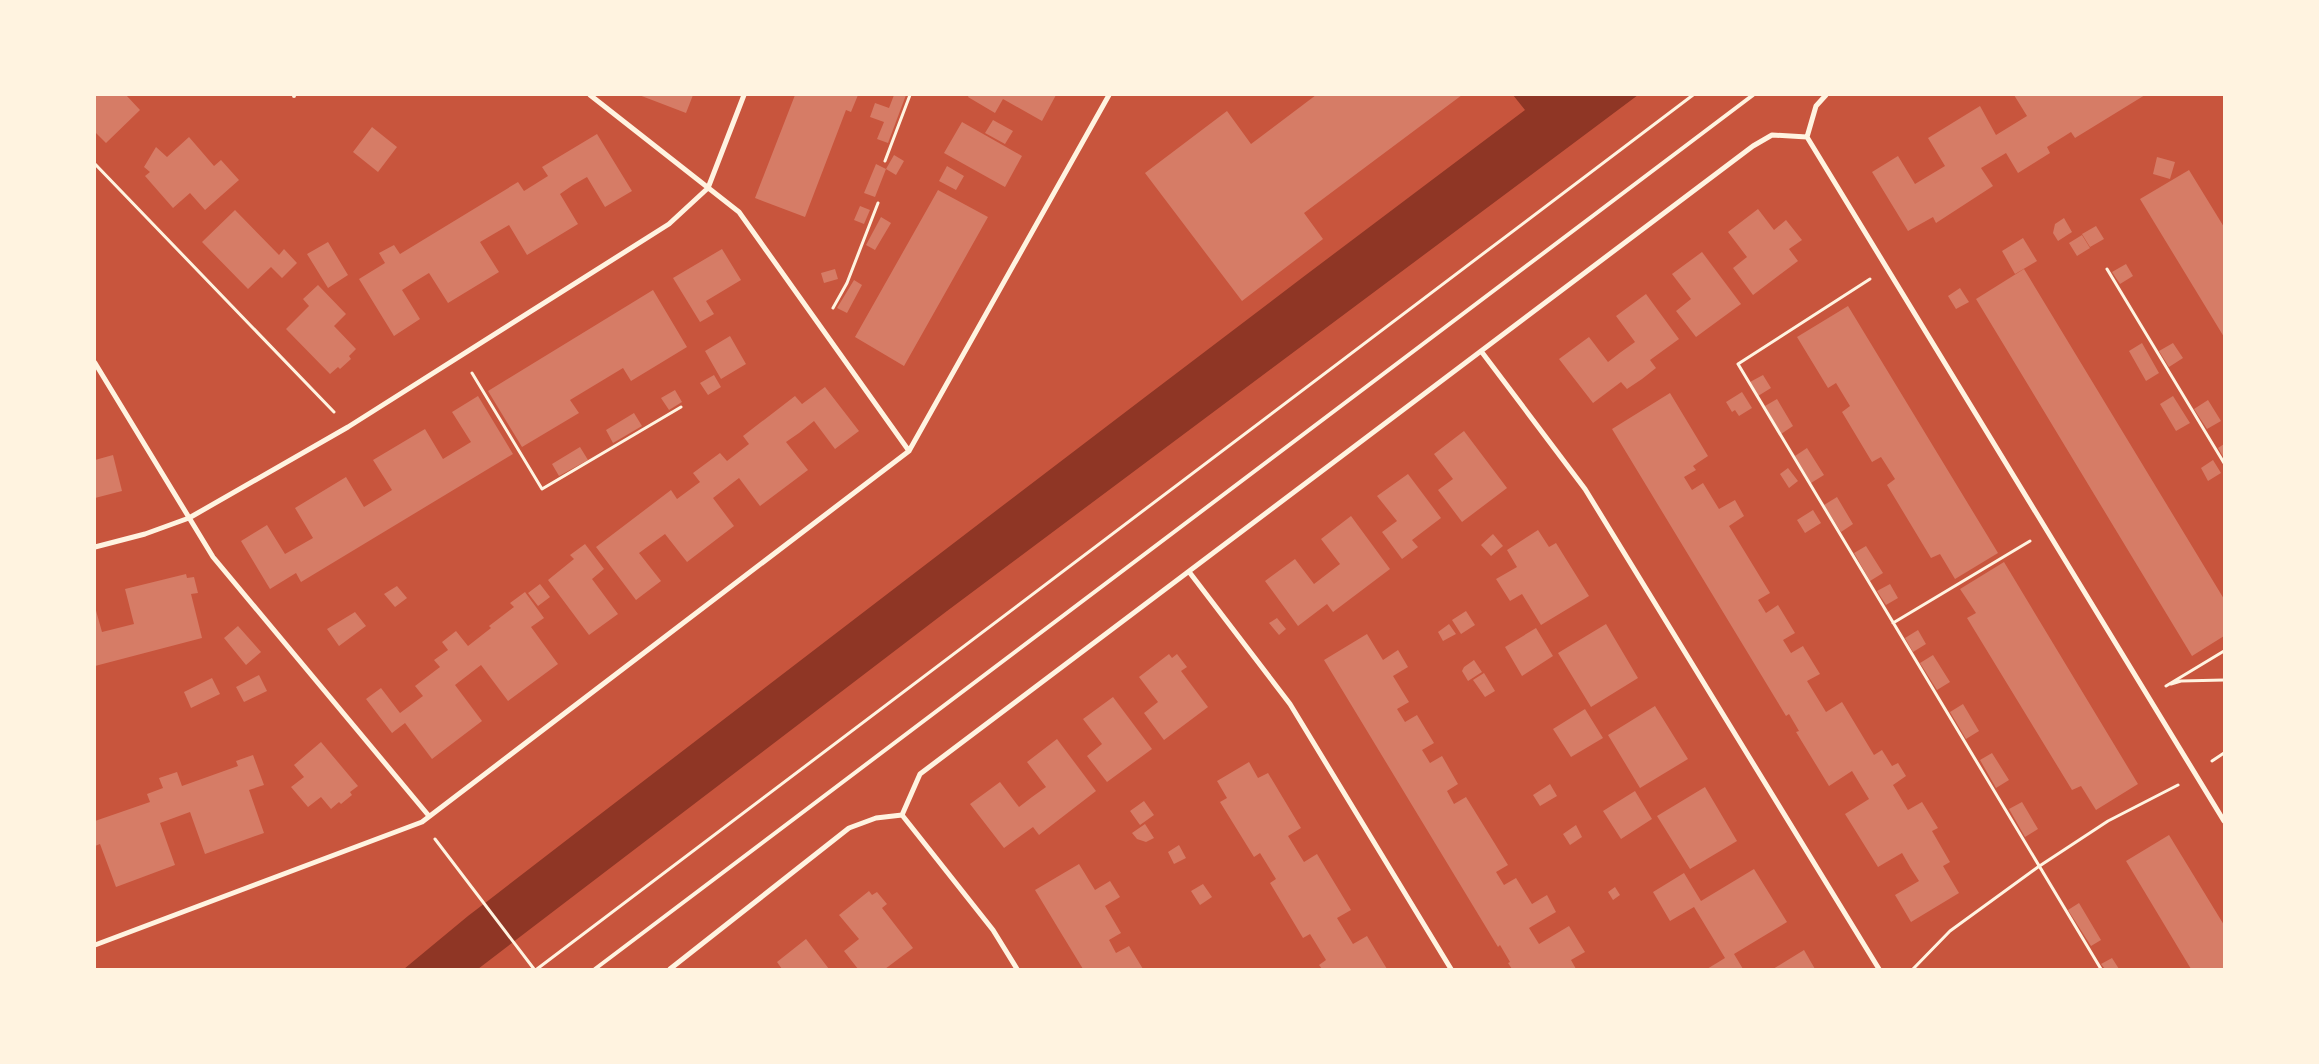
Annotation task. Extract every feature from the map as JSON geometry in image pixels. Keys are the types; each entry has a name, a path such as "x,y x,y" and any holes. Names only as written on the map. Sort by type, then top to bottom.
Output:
{"street":[{"path":"590,95 738,212 909,451"},
{"path":"95,547 145,534 189,518 348,426 669,224 708,188 744,95"},
{"path":"95,945 422,822 909,451 1110,95"},
{"path":"1826,95 1816,106 1807,137 2224,821"},
{"path":"902,815 920,774 1753,146 1772,135 1807,137"},
{"path":"1481,351 1586,489 1879,969"},
{"path":"95,363 213,557 429,816"},
{"path":"1190,572 1290,704 1451,969"},
{"path":"670,969 849,828 876,818 902,815"},
{"path":"902,815 993,930 1017,969"}],"lane":[{"path":"595,969 1753,95"}],"path":[{"path":"885,161 910,95"},
{"path":"422,822 536,969 1693,95"},
{"path":"95,164 348,426"},
{"path":"822,329 847,283 878,202"},
{"path":"1887,268 1738,364 2038,867 2101,969"},
{"path":"2107,269 2224,463"},
{"path":"461,355 542,489 681,407"},
{"path":"1893,623 2047,530"},
{"path":"2148,696 2224,651"},
{"path":"2168,684 2181,681 2224,680"},
{"path":"1913,969 1950,931 2038,867 2108,821 2173,789 2224,753"}],"shaded area":[{"path":"1513,95 1638,95 947,611 478,969 404,969 468,916 863,612 1525,110"}],"building":[{"path":"95,95 126,95 140,110 106,143 95,132"},
{"path":"639,95 693,95 686,113"},
{"path":"795,95 858,95 851,112 846,110 805,217 755,198"},
{"path":"894,95 906,95 888,143 877,139 884,122 870,117 875,103 889,108"},
{"path":"969,95 1056,95 1042,121 1003,99 995,113 968,97"},
{"path":"1316,95 1462,95 1304,213 1323,239 1242,301 1145,173 1227,111 1251,144"},
{"path":"2014,95 2145,95 2075,138 2071,132 2047,147 2050,153 2018,173 2006,153 1981,168 1993,186 1936,223 1933,217 1908,231 1872,172 1898,156 1915,184 1945,166 1928,138 1980,106 1996,135 2027,116"},
{"path":"993,120 1013,131 1005,144 985,133"},
{"path":"962,122 1022,156 1005,187 944,153"},
{"path":"372,127 397,147 378,172 353,152"},
{"path":"597,134 632,191 605,207 587,177 573,185 560,194 578,224 527,255 509,225 480,242 499,272 448,303 429,273 402,290 420,319 394,336 359,279 385,263 379,253 394,245 400,254 518,182 524,191 548,176 542,167"},
{"path":"189,137 214,166 221,160 239,180 205,210 190,193 173,208 145,176 150,172 144,167 156,147 167,157"},
{"path":"894,155 904,161 896,175 886,169"},
{"path":"2157,157 2175,162 2170,179 2153,174"},
{"path":"876,164 886,169 875,197 864,193"},
{"path":"947,166 964,176 956,190 939,181"},
{"path":"2189,170 2224,227 2224,337 2140,199"},
{"path":"938,190 988,217 904,366 855,337"},
{"path":"860,206 870,210 864,224 854,220"},
{"path":"1758,209 1774,230 1786,220 1802,240 1789,249 1798,261 1753,295 1733,268 1747,257 1728,232"},
{"path":"235,210 279,255 284,249 297,263 282,278 271,267 248,289 202,242"},
{"path":"881,217 891,223 875,250 866,245"},
{"path":"2064,218 2072,232 2058,241 2053,233 2055,224"},
{"path":"2096,226 2104,239 2090,247 2082,234"},
{"path":"2082,235 2090,248 2077,256 2069,243"},
{"path":"2023,238 2037,261 2015,274 2002,251"},
{"path":"328,242 348,275 328,288 307,254"},
{"path":"722,249 741,280 706,301 714,314 700,322 673,278"},
{"path":"1702,252 1741,304 1696,337 1676,311 1691,299 1672,274"},
{"path":"2126,264 2133,276 2120,284 2112,272"},
{"path":"835,269 838,279 824,283 821,273"},
{"path":"2024,269 2224,599 2224,636 2192,656 1976,299"},
{"path":"854,280 862,285 847,313 837,308"},
{"path":"318,285 346,314 334,326 356,349 349,356 351,359 340,369 338,367 330,374 286,329 309,306 303,299"},
{"path":"1960,288 1969,302 1956,309 1948,296"},
{"path":"653,290 687,347 631,381 623,368 570,400 579,413 522,447 488,391"},
{"path":"1646,294 1679,339 1650,360 1656,368 1642,379 1627,389 1621,382 1593,403 1559,359 1589,337 1608,362 1635,342 1616,316"},
{"path":"1848,306 1998,553 1955,579 1940,554 1931,558 1887,485 1895,479 1881,457 1872,462 1842,412 1850,406 1836,383 1828,388 1797,337"},
{"path":"730,336 746,364 721,379 705,351"},
{"path":"2142,343 2159,373 2146,381 2129,351"},
{"path":"2173,343 2183,358 2169,367 2159,351"},
{"path":"714,375 721,387 708,395 700,383"},
{"path":"1763,375 1771,388 1758,396 1750,382"},
{"path":"825,387 859,431 835,449 814,421 786,442 808,470 760,506 739,478 713,498 734,526 687,562 665,534 639,553 661,581 636,600 596,547 671,490 677,499 700,482 693,473 720,453 727,461 749,444 743,436 795,396 802,404"},
{"path":"675,390 682,402 669,410 661,398"},
{"path":"1742,392 1752,408 1739,416 1735,410 1732,412 1726,402"},
{"path":"1670,393 1708,456 1693,466 1696,470 1684,477 1692,490 1703,483 1719,509 1735,500 1744,516 1729,526 1770,593 1758,600 1766,613 1778,605 1795,633 1783,640 1791,653 1803,646 1820,674 1807,681 1826,712 1842,702 1874,755 1882,750 1892,766 1898,763 1906,776 1893,785 1908,810 1922,802 1938,828 1932,831 1950,862 1943,866 1959,893 1911,922 1895,895 1919,881 1902,853 1878,867 1845,814 1869,799 1852,771 1829,786 1796,732 1799,731 1789,714 1786,716 1612,429"},
{"path":"478,396 513,454 301,582 296,573 270,589 241,541 267,525 285,554 313,538 295,508 346,477 364,507 392,490 373,460 425,429 443,459 471,442 452,412"},
{"path":"2173,396 2190,423 2176,431 2160,404"},
{"path":"1777,399 1793,426 1781,434 1765,406"},
{"path":"2208,400 2221,421 2207,429 2194,409"},
{"path":"634,413 642,426 613,443 606,430"},
{"path":"1464,431 1507,488 1462,522 1438,490 1453,479 1434,454"},
{"path":"2224,444 2224,458 2218,448"},
{"path":"580,447 588,460 559,476 552,464"},
{"path":"1807,448 1824,475 1811,483 1795,456"},
{"path":"113,455 122,491 95,498 95,460"},
{"path":"2213,460 2221,473 2208,481 2201,468"},
{"path":"1788,468 1798,481 1789,488 1780,474"},
{"path":"1408,474 1441,518 1412,540 1418,547 1402,559 1382,532 1397,521 1377,496"},
{"path":"1837,497 1853,524 1841,532 1824,505"},
{"path":"1813,510 1821,523 1805,533 1797,520"},
{"path":"1351,516 1390,569 1333,612 1327,604 1298,626 1265,581 1295,559 1314,584 1340,564 1321,539"},
{"path":"1538,530 1549,547 1556,543 1589,596 1541,625 1522,594 1510,601 1496,579 1517,567 1507,550"},
{"path":"1493,534 1503,546 1491,556 1481,545"},
{"path":"585,544 604,569 592,579 618,614 589,635 548,580 574,559 570,555"},
{"path":"1866,546 1883,573 1870,581 1854,553"},
{"path":"2004,562 2138,784 2096,810 2081,786 2072,790 1967,618 1976,613 1960,589"},
{"path":"186,574 187,578 194,577 198,593 191,594 202,638 95,666 95,607 102,632 134,624 125,589"},
{"path":"540,584 550,597 538,606 528,593"},
{"path":"1890,584 1898,598 1886,605 1877,591"},
{"path":"397,586 407,598 395,607 384,594"},
{"path":"525,592 544,618 531,627 558,664 508,701 481,665 455,685 482,721 432,759 405,723 392,733 366,699 381,688 400,713 423,696 415,686 440,667 434,660 448,650 442,642 456,631 468,646 491,628 489,626 514,607 510,603"},
{"path":"1466,611 1475,625 1461,634 1452,620"},
{"path":"355,612 366,626 339,646 327,629"},
{"path":"1277,618 1286,629 1279,635 1269,623"},
{"path":"1449,624 1456,634 1443,641 1438,632"},
{"path":"1606,624 1638,678 1591,707 1558,653"},
{"path":"238,626 261,652 246,665 224,638"},
{"path":"1536,628 1553,656 1522,676 1505,647"},
{"path":"1918,630 1926,644 1913,652 1905,638"},
{"path":"1367,634 1383,660 1398,650 1408,667 1393,676 1409,702 1397,709 1405,722 1417,715 1434,743 1422,750 1430,763 1442,756 1458,784 1447,791 1454,804 1466,797 1508,865 1496,872 1504,885 1516,878 1532,904 1547,895 1556,912 1529,928 1539,944 1569,926 1585,952 1571,960 1576,969 1512,969 1500,945 1498,947 1324,660"},
{"path":"1169,654 1172,658 1177,654 1187,667 1181,671 1208,707 1164,740 1144,713 1158,702 1139,677"},
{"path":"1933,655 1950,682 1937,690 1920,663"},
{"path":"1474,660 1482,672 1468,681 1462,671 1464,667"},
{"path":"1484,673 1495,691 1485,697 1473,680"},
{"path":"259,675 267,691 244,702 236,687"},
{"path":"212,678 220,694 191,708 184,692"},
{"path":"1113,697 1152,749 1107,782 1087,756 1102,744 1083,719"},
{"path":"1963,704 1979,731 1966,739 1950,712"},
{"path":"1655,706 1688,759 1640,788 1608,735"},
{"path":"1585,709 1603,738 1571,757 1553,729"},
{"path":"1057,739 1096,791 1039,835 1033,827 1004,848 970,804 1000,782 1019,807 1046,787 1027,762"},
{"path":"321,742 358,786 350,792 352,795 331,809 321,797 308,807 291,787 304,777 294,765"},
{"path":"1992,753 2009,780 1996,788 1980,760"},
{"path":"253,755 264,785 249,790 264,833 205,854 190,812 160,823 175,865 116,887 100,844 95,846 95,821 150,802 147,794 163,788 159,778 177,772 182,786 238,766 236,761"},
{"path":"1249,762 1258,778 1268,773 1301,828 1288,836 1304,862 1317,854 1351,910 1337,918 1353,944 1367,936 1387,969 1322,969 1319,965 1326,960 1310,934 1303,938 1270,883 1276,879 1260,853 1254,857 1220,802 1227,798 1217,781"},
{"path":"1550,784 1557,796 1540,806 1533,795"},
{"path":"1705,787 1737,841 1690,869 1657,816"},
{"path":"1635,791 1652,819 1621,839 1603,811"},
{"path":"1144,801 1154,815 1140,825 1130,811"},
{"path":"2022,802 2038,829 2025,837 2009,809"},
{"path":"1145,824 1154,838 1146,842 1137,839 1132,833"},
{"path":"1576,825 1582,837 1570,845 1563,834"},
{"path":"2169,835 2224,925 2224,969 2191,969 2126,861"},
{"path":"1179,845 1186,858 1174,864 1168,852"},
{"path":"1079,864 1095,890 1110,881 1120,897 1105,906 1121,933 1109,940 1116,953 1129,946 1143,969 1083,969 1061,933 1035,890"},
{"path":"1754,869 1787,922 1734,954 1743,969 1707,969 1725,958 1694,907 1670,921 1653,892 1684,873 1701,901"},
{"path":"1203,884 1212,897 1200,905 1191,891"},
{"path":"1615,887 1620,895 1613,900 1608,892"},
{"path":"869,891 872,895 877,892 887,904 882,908 913,948 885,969 858,969 844,951 859,939 839,915"},
{"path":"2079,903 2101,940 2091,946 2068,910"},
{"path":"806,939 829,969 782,969 777,962"},
{"path":"1804,950 1815,969 1773,969"},
{"path":"2112,958 2119,969 2105,969 2101,964"}]}
